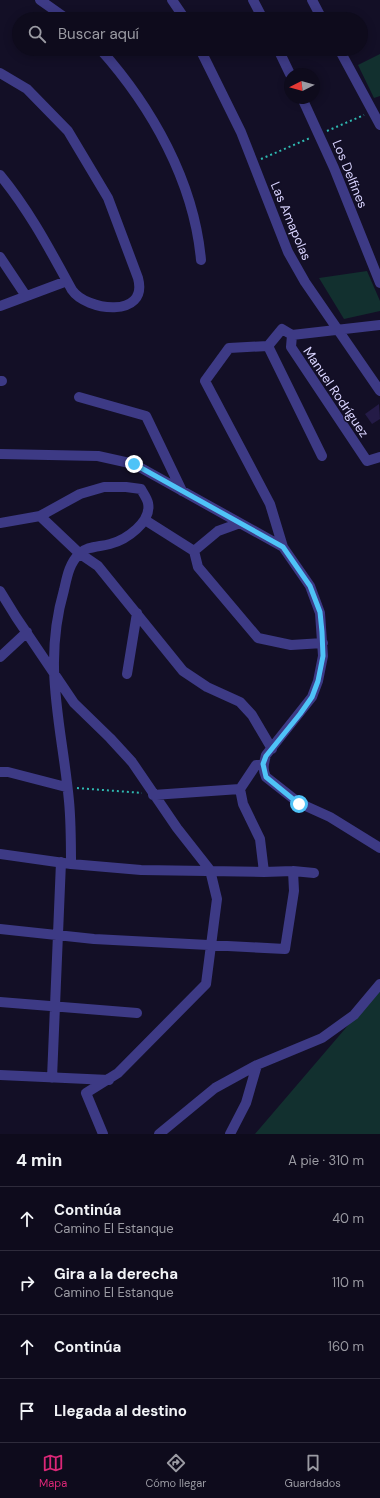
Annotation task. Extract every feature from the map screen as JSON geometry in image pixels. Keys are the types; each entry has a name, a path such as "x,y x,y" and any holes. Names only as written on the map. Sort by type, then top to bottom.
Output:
{"street":[{"path":"40,0 57,12"},
{"path":"172,0 180,12"},
{"path":"253,0 259,12"},
{"path":"312,0 318,12"},
{"path":"106,56 133,90 172,158 193,214 201,260"},
{"name":"Las Amapolas","path":"203,56 241,132 288,252 337,330 380,391"},
{"path":"281,56 287,68"},
{"path":"342,56 380,125"},
{"path":"0,73 27,89 68,131 108,198 128,247 140,287 137,295 131,303 116,308 81,300 75,294 67,281 42,235 0,176"},
{"name":"Los Delfines","path":"305,104 334,168 380,283"},
{"path":"0,257 26,296"},
{"path":"0,306 67,281"},
{"path":"380,326 292,336 282,329 268,346 229,348 205,381 270,504 283,547 310,586 320,612 323,656 315,690 300,714 266,756 263,764 266,777 299,804 330,817 380,848"},
{"name":"Manuel Rodríguez","path":"292,336 291,347 367,461 380,457"},
{"path":"268,346 322,456"},
{"path":"79,397 146,416 182,491"},
{"path":"0,454 70,455 111,458 134,464 283,547"},
{"path":"0,523 40,516 80,494 104,488 126,487 141,489 148,504 145,520 126,537 111,544 87,548 79,553 71,564 56,623 54,674 55,705 69,799 71,864"},
{"path":"40,516 79,553 98,566 183,671 208,687 240,702 252,715 272,749"},
{"path":"145,520 194,551 198,567 258,638 291,645 322,643"},
{"path":"194,551 218,532 240,523"},
{"path":"0,591 74,703 132,762 153,795 210,870 217,899 206,984 118,1073 86,1093 103,1134"},
{"path":"127,674 137,613"},
{"path":"0,657 27,632"},
{"path":"263,764 256,765 240,789 243,804 260,839 264,872"},
{"path":"0,772 8,772 66,787"},
{"path":"153,795 240,789"},
{"path":"0,854 71,864 141,870 293,871 314,873"},
{"path":"52,1078 56,1008 60,862"},
{"path":"0,929 58,936 285,949 294,891 293,871"},
{"path":"159,1134 215,1088 257,1065 322,1038 354,1014 380,984"},
{"path":"0,1002 56,1008 137,1013"},
{"path":"230,1134 246,1103 257,1065"},
{"path":"0,1076 109,1080"}],"path":[{"path":"66,787 92,790 126,791 153,795"}],"green space":[{"path":"380,54 380,96 374,98 358,65"},
{"path":"367,271 380,301 380,311 344,319 319,278"},
{"path":"380,988 380,1134 255,1134"}],"building":[{"path":"379,404 380,419 372,424 365,414"}],"route":[{"path":"134,464 283,547 301,570 310,586 320,612 322,632 323,656 318,681 312,697 266,756 263,764 266,777 299,804"}]}
